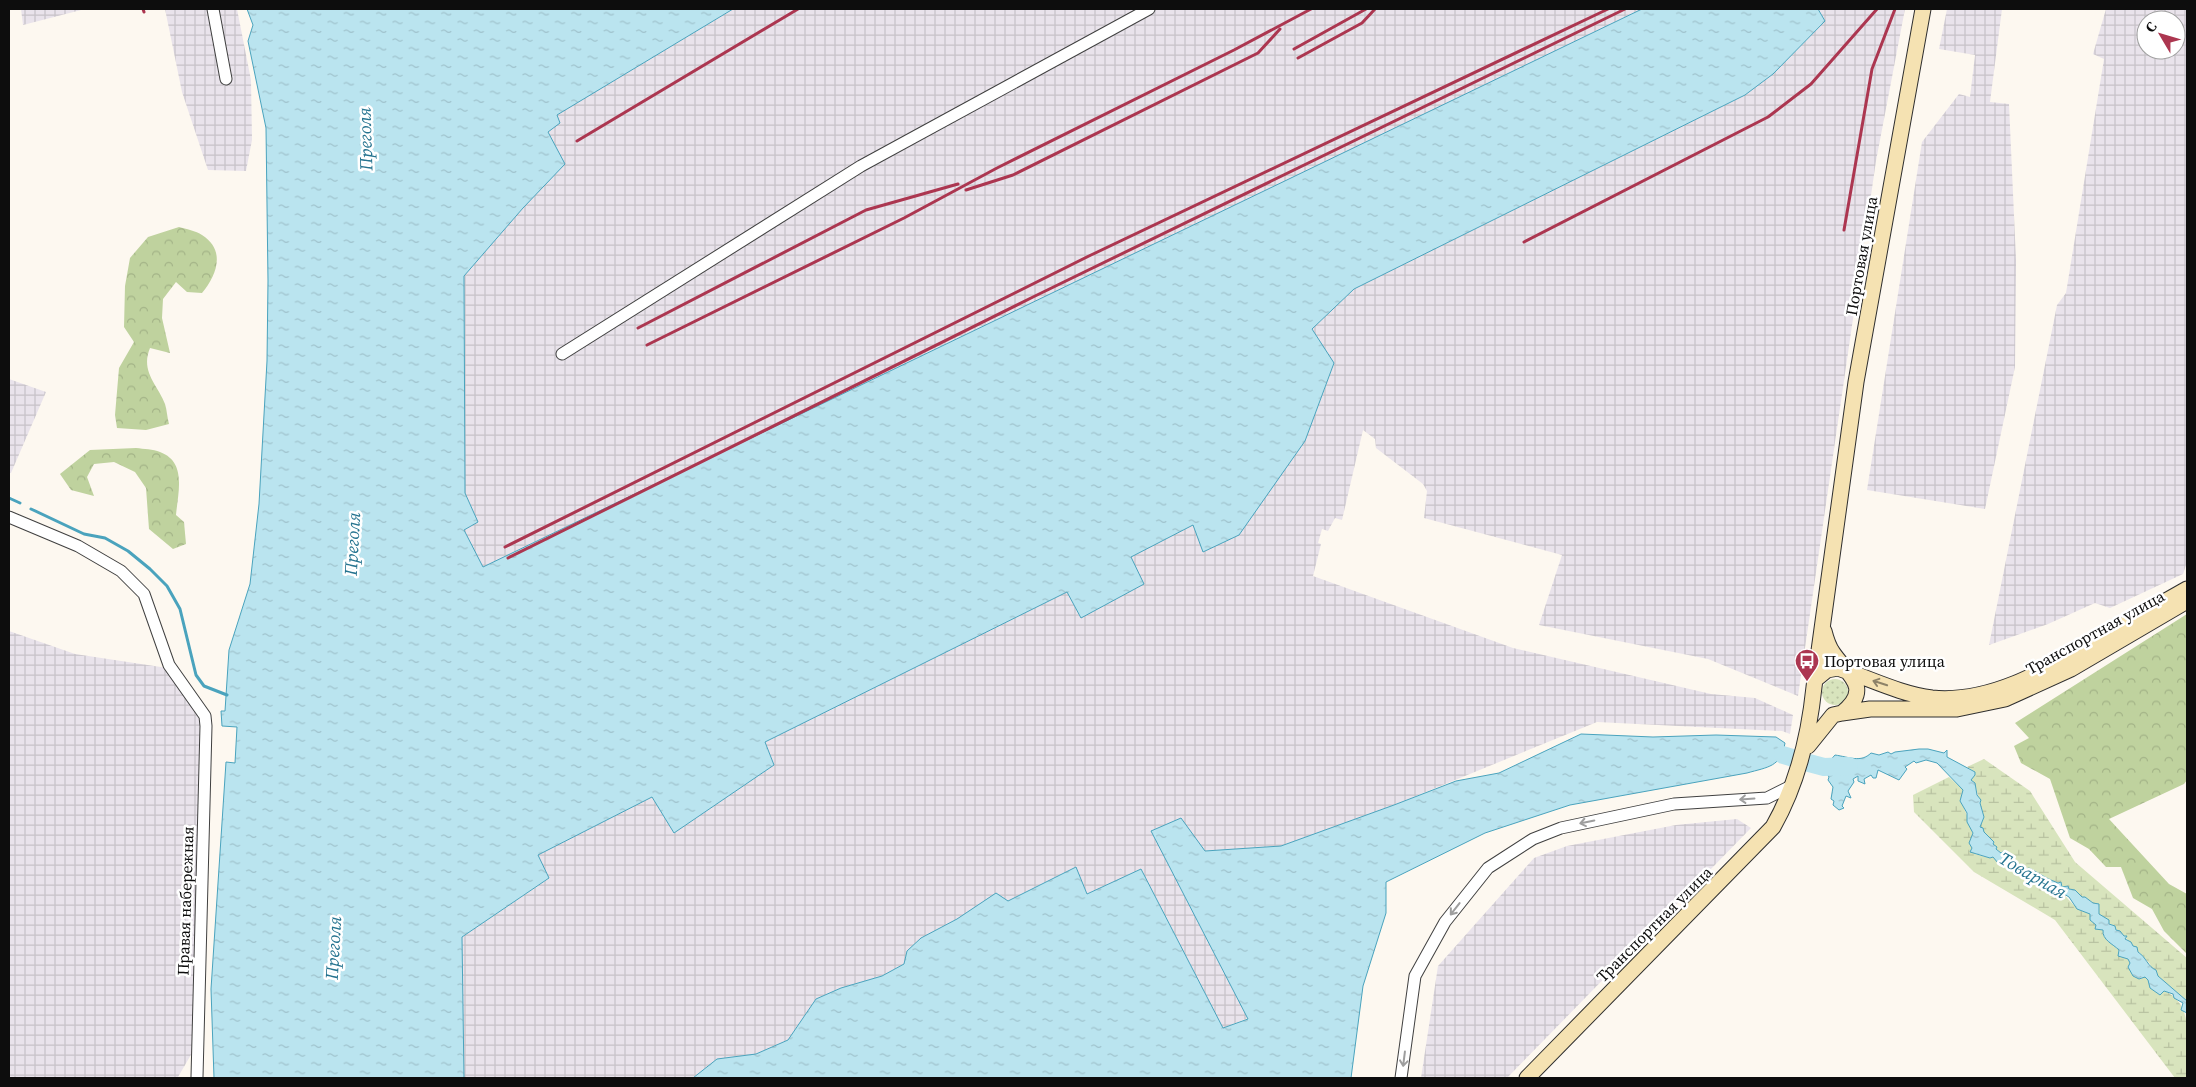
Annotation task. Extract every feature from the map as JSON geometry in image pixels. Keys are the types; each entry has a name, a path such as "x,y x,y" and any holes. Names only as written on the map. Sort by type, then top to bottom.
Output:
{"main road":[{"name":"Портовая улица","path":"1816,679 1856,382 1923,9"},
{"name":"Транспортная улица","path":"1527,1078 1773,827 1793,785 1805,750 1814,702 1816,679 1830,669 1838,668 1930,698 1978,696 2012,684 2067,659 2187,588"},
{"name":"Транспортная улица","path":"1838,714 1870,709 1957,709 2004,699 2071,669 2187,601"},
{"path":"1823,630 1830,649 1850,673"},
{"name":"Транспортная улица","path":"1805,750 1816,733 1853,703 1857,693 1850,673"},
{"path":"1814,702 1822,710 1838,714"}],"street":[{"path":"213,9 226,79"},
{"path":"562,354 861,166 1149,9"},
{"name":"Правая набережная","path":"9,517 78,546 121,571 144,594 169,665 203,711 206,726 197,1077"},
{"path":"1401,1078 1415,976 1445,922 1488,868 1533,838 1561,828 1674,804 1767,798 1793,785"}],"shaded area":[{"path":"21,9 85,9 23,25"},
{"path":"165,9 237,9 251,80 252,140 246,171 208,170 182,92"},
{"path":"733,9 1642,9 483,568 464,530 478,522 465,493 464,276 564,164 548,132 556,115"},
{"path":"1818,9 1905,9 1876,161 1798,696 1708,659 1539,625 1562,555 1424,518 1427,491 1423,484 1376,448 1375,439 1363,430 1342,520 1335,518 1328,531 1322,529 1318,543 1321,544 1313,576 1513,648 1711,694 1755,698 1793,715 1790,734 1782,731 1597,722 1394,805 1281,846 1205,851 1152,831 1248,1018 1223,1028 1141,869 1087,894 1076,867 1008,901 957,919 921,938 907,951 904,964 882,976 841,988 816,999 788,1040 757,1054 717,1059 693,1078 464,1078 462,937 548,879 538,855 652,797 674,833 774,765 765,742 1067,592 1081,618 1130,557 1193,524 1305,441 1334,364 1312,329 1354,289 1745,95 1773,74 1825,21"},
{"path":"1947,9 2002,9 1990,102 2009,104 2016,260 2015,367 1985,509 1867,490 1922,142 1959,94 1970,97 1975,55 1939,49"},
{"path":"2106,9 2187,9 2187,562 2183,574 2110,608 2095,603 2048,624 1989,645 2057,305 2066,293 2104,59 2093,54"},
{"path":"9,379 46,392 11,473 9,473"},
{"path":"9,631 75,654 174,669 196,714 205,720 192,1053 178,1077 190,1078 9,1078"},
{"path":"1737,819 1751,828 1507,1078 1421,1078 1438,966 1534,858 1567,846 1676,825"}],"green space":[{"path":"179,227 200,234 210,241 217,255 217,263 212,278 202,293 187,292 176,282 163,299 162,318 170,353 150,348 147,364 151,378 165,404 169,424 146,430 117,428 115,415 119,368 134,342 124,327 125,286 130,258 148,237"},
{"path":"136,448 160,452 169,457 174,463 179,479 176,515 184,522 186,544 173,549 149,529 146,488 135,472 114,462 94,464 87,477 94,496 71,490 60,474 90,450"},
{"path":"2187,614 2187,780 2184,784 2109,819 2169,884 2187,894 2187,954 2164,931 2152,909 2133,898 2121,867 2106,867 2089,849 2070,838 2050,779 2021,763 2014,746 2029,738 2015,723"},
{"path":"1835,679 1845,682 1848,692 1845,702 1835,705 1825,702 1822,692 1825,682"},
{"path":"1984,759 2030,791 2075,862 2187,958 2187,1001 2158,976 2156,970 2151,968 2150,964 2125,937 2099,914 2092,902 2082,897 2075,890 2061,887 2061,882 2058,883 2038,875 2029,869 2024,870 2020,864 2017,864 1995,848 1980,827 1984,817 1976,788 1971,780 1975,772 1967,767"},
{"path":"1949,777 1963,790 1960,801 1966,812 1973,834 1975,854 1990,858 1993,856 2025,878 2031,878 2041,888 2052,887 2061,892 2076,907 2090,914 2090,920 2103,930 2106,939 2119,950 2118,953 2128,959 2148,980 2150,988 2160,995 2164,991 2174,997 2181,1006 2187,1028 2187,1078 2175,1078 2055,920 1974,872 1914,812 1913,795"}],"water":[{"name":"Преголя","path":"247,9 733,9 557,115 560,123 548,132 565,164 523,208 464,276 465,493 478,522 464,530 483,567 1642,9 1818,9 1825,21 1773,74 1745,95 1354,289 1312,329 1334,363 1305,441 1239,535 1203,552 1193,525 1131,557 1144,584 1081,618 1067,592 765,742 774,765 674,833 652,797 538,855 549,878 462,937 464,1078 214,1078 211,989 226,762 235,763 237,727 222,726 221,711 225,711 229,650 250,584 259,504 267,361 266,128 248,41 253,25"},
{"path":"1581,734 1653,737 1716,735 1776,737 1785,743 1777,761 1767,767 1747,773 1570,805 1485,833 1386,882 1386,913 1363,986 1351,1078 693,1078 717,1059 756,1054 788,1040 816,999 841,988 882,976 904,964 907,951 921,938 957,919 996,893 1008,901 1076,867 1087,894 1141,869 1223,1028 1248,1019 1151,831 1181,818 1205,851 1281,846 1456,781 1499,773"},
{"path":"1919,749 1944,753 1947,750 1947,757 1975,772 1971,780 1975,783 1977,795 1981,800 1980,803 1984,817 1980,827 1983,828 1984,832 1994,842 1993,844 1997,847 1996,849 2001,853 2004,851 2009,858 2012,856 2012,860 2017,864 2023,865 2024,870 2029,868 2058,883 2061,882 2062,887 2068,886 2069,889 2075,890 2082,897 2099,904 2099,914 2109,920 2109,924 2115,926 2116,930 2127,936 2125,939 2137,947 2138,952 2156,970 2158,976 2187,1001 2187,1013 2181,1010 2183,1003 2174,998 2173,994 2164,991 2160,995 2150,988 2145,977 2139,979 2133,976 2128,967 2130,963 2128,959 2118,956 2119,950 2106,939 2103,930 2095,929 2096,925 2090,920 2090,914 2077,909 2069,897 2054,888 2041,888 2031,878 2025,878 2001,862 1998,863 1993,857 1990,858 1970,852 1972,848 1969,843 1973,833 1967,822 1967,813 1960,801 1963,790 1937,763 1926,760 1916,763 1914,761 1905,767 1907,769 1899,780 1878,770 1876,778 1873,778 1871,775 1864,779 1865,784 1858,781 1858,776 1853,779 1854,782 1848,791 1851,798 1846,796 1842,806 1844,808 1839,810 1833,805 1834,801 1831,799 1833,787 1828,780 1829,777 1826,772 1827,764 1835,755 1859,759 1871,753 1879,755 1888,752 1891,754"}],"waterway":[{"path":"9,498 20,503"},
{"path":"31,509 84,534 105,538 128,551 150,569 167,586 180,609 196,675 204,686 227,695"},
{"name":"Товарная","path":"1783,755 1793,758"},
{"name":"Товарная","path":"1809,763 1824,767 1849,766"}],"railway":[{"path":"577,141 798,9"},
{"path":"647,345 904,218 997,168 1234,50 1311,9"},
{"path":"1294,49 1366,9"},
{"path":"1298,58 1362,23 1375,9"},
{"path":"505,547 1091,255 1608,9"},
{"path":"508,558 1033,297 1625,9"},
{"path":"1524,242 1768,117 1811,84 1877,9"},
{"path":"1844,230 1872,69 1895,9"},
{"path":"966,190 1013,175 1258,53 1280,29"},
{"path":"638,328 866,210 958,184"}],"place":[{"name":"Портовая улица","path":"1807,682"}]}
